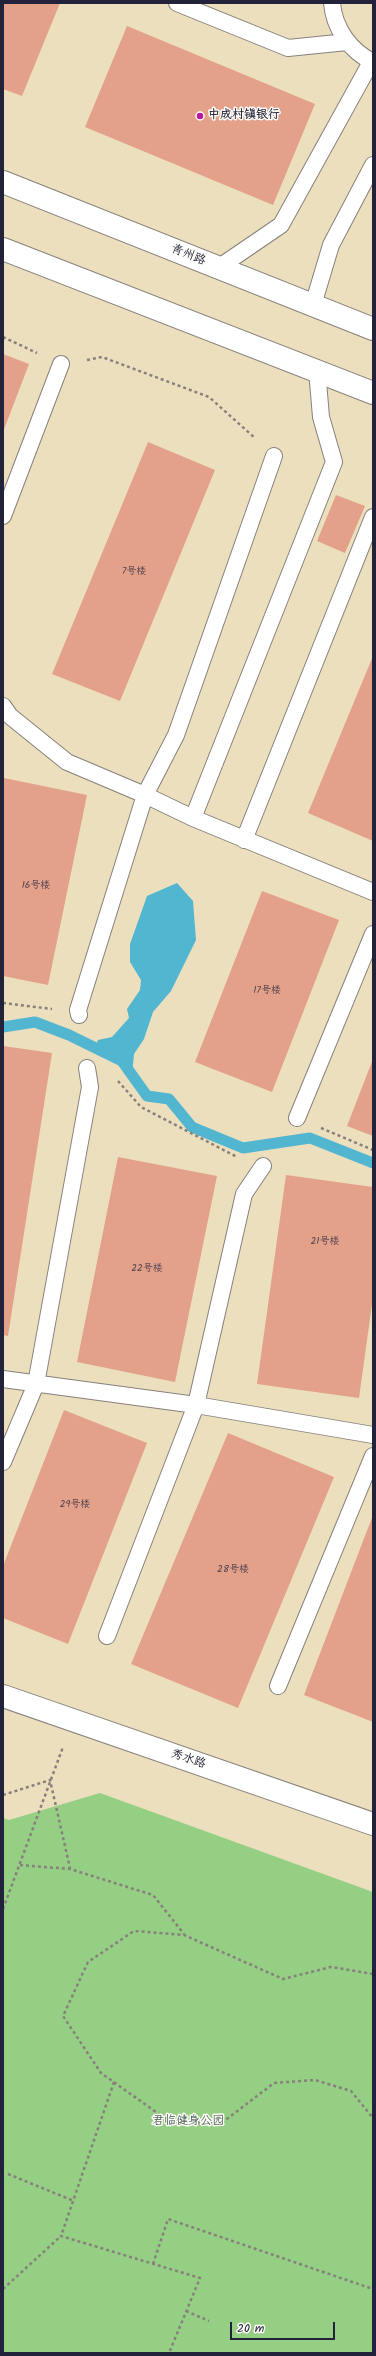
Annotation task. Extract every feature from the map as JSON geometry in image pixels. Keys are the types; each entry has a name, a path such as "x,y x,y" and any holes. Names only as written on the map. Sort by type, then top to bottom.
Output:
{"street":[{"name":"青州路","path":"3,182 373,329"},
{"path":"3,249 373,393"},
{"name":"秀水路","path":"3,1696 373,1824"}],"lane":[{"path":"177,3 288,48 347,42"},
{"path":"218,268 281,225 372,62 347,42 337,24 332,3"},
{"path":"313,305 331,245 373,165"},
{"path":"3,516 61,364"},
{"path":"193,818 334,462 321,416 317,370"},
{"path":"79,1015 78,1010 146,795 176,735 274,456"},
{"path":"244,840 373,517"},
{"path":"3,706 10,716 67,762 146,795 193,818 244,840 373,892"},
{"path":"297,1118 373,934"},
{"path":"3,1462 36,1384 90,1087 87,1068"},
{"path":"107,1636 196,1405 244,1194 264,1166"},
{"path":"3,1379 196,1405 373,1435"},
{"path":"278,1686 373,1456"}],"path":[{"path":"3,337 61,364 102,357 210,397 274,456"},
{"path":"3,1003 42,1007 79,1015"},
{"path":"87,1068 114,1076 142,1107 228,1154 264,1166"},
{"path":"297,1118 373,1150"},
{"path":"3,1910 72,1720"},
{"path":"3,1795 50,1780"},
{"path":"50,1780 70,1869"},
{"path":"20,1865 70,1869 153,1895 184,1935"},
{"path":"373,1974 331,1967 283,1979 184,1935 134,1931 88,1962 63,2016 101,2073 170,2122 224,2122 274,2083 315,2080 351,2091 373,2118"},
{"path":"3,2288 61,2236 114,2082"},
{"path":"8,2174 74,2201"},
{"path":"153,2264 168,2218 373,2290"},
{"path":"61,2236 200,2278 169,2353"},
{"path":"186,2312 209,2321"}],"green space":[{"name":"君临健身公园","path":"100,1793 373,1892 373,2353 3,2353 3,1818 9,1820"}],"water":[{"path":"177,883 193,901 196,940 171,991 153,1012 144,1039 134,1054 132,1075 122,1061 95,1048 98,1040 112,1037 129,1018 127,1009 140,990 141,980 130,962 130,944 147,896"}],"building":[{"path":"3,3 60,3 22,96 3,89"},
{"name":"中成村镇银行","path":"127,26 315,104 273,205 85,127"},
{"path":"3,354 29,364 3,432"},
{"path":"148,442 215,470 120,701 52,674"},
{"path":"336,495 365,506 345,553 317,541"},
{"path":"373,656 373,841 308,813"},
{"path":"4,778 87,795 48,985 3,976"},
{"path":"262,891 339,920 272,1092 195,1062"},
{"path":"3,1046 52,1053 8,1336 3,1335"},
{"path":"373,1059 373,1136 347,1126"},
{"path":"118,1157 217,1176 175,1382 77,1362"},
{"path":"286,1175 373,1187 373,1297 359,1398 257,1384"},
{"path":"64,1410 147,1443 68,1644 3,1618 3,1566"},
{"path":"228,1433 334,1477 238,1708 131,1664"},
{"path":"373,1515 373,1722 304,1695"}],"waterway":[{"path":"3,1027 35,1022 69,1035 122,1061 147,1096 169,1099 192,1127 243,1148 310,1138 373,1163"}],"place":[{"name":"中成村镇银行","path":"200,116"}]}
